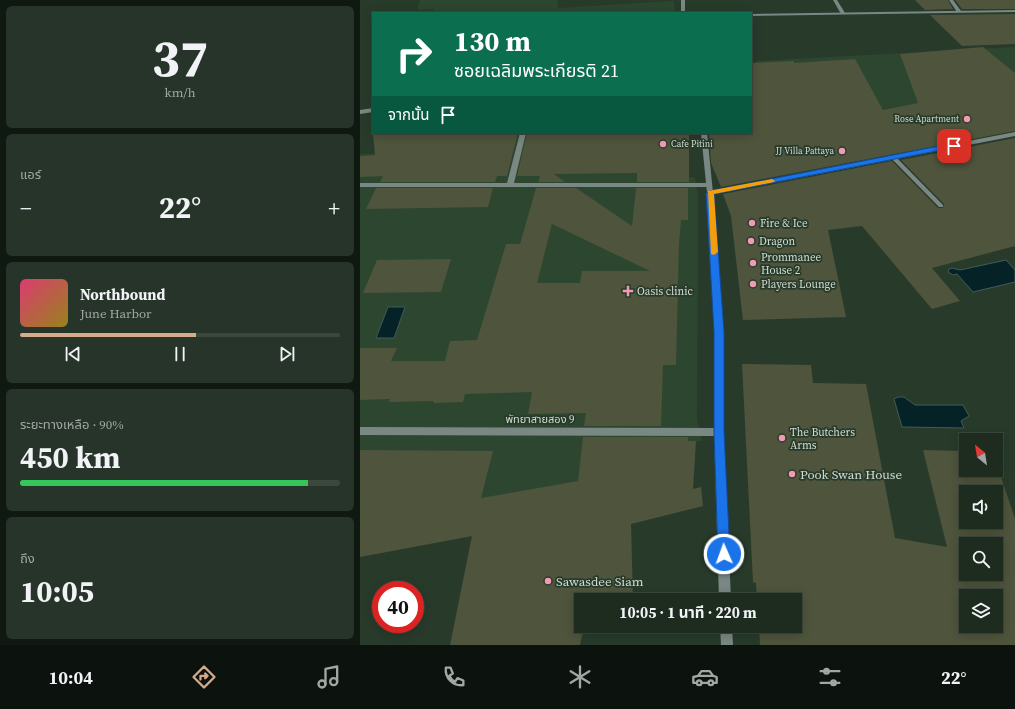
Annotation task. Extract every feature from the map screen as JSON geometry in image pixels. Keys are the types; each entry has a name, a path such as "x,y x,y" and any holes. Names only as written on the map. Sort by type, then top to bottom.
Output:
{"street":[{"path":"683,0 683,12"},
{"path":"835,0 843,13"},
{"path":"951,0 959,11"},
{"path":"752,15 1015,11"},
{"path":"360,112 372,110"},
{"path":"510,185 523,134"},
{"path":"704,134 710,189 719,332 719,432 725,593"},
{"path":"360,185 510,185 710,189 1015,134"},
{"path":"893,157 941,206"},
{"name":"พัทยาสายสอง 9","path":"360,431 719,432"},
{"path":"726,633 727,645"}],"shaded area":[{"path":"420,0 557,0 558,8 674,1 675,12 433,12 434,9 417,10"},
{"path":"1015,47 1015,93 895,121 768,105 756,61"},
{"path":"432,134 642,134 642,178 695,177 698,197 697,419 702,441 651,443 623,508 360,557 360,154 418,152"}],"water":[{"path":"1006,260 1015,270 1015,282 973,292 957,274 953,275 948,272 949,269 952,268 960,270"},
{"path":"388,307 405,307 394,338 376,338"},
{"path":"904,397 915,405 963,405 969,416 961,421 964,428 902,427 894,399"}],"building":[{"path":"915,0 948,0 953,9 925,10"},
{"path":"955,0 1015,0 1015,9 962,9"},
{"path":"1015,14 1015,44 962,46 930,15"},
{"path":"983,47 1015,73 1015,131 721,187 711,163 709,134 752,134 752,63 794,61 794,63 855,59 883,110 918,103 900,54"},
{"path":"373,134 518,134 507,176 497,176 495,182 380,182 383,176 360,177 360,156 375,155"},
{"path":"527,134 689,134 689,182 637,182 637,173 554,174 565,182 538,182 540,176 517,176"},
{"path":"1015,138 1015,246 932,268 960,301 932,309 862,226 828,230 846,317 743,320 731,216 723,194 892,161 938,208 943,208 944,204 901,160"},
{"path":"376,188 493,188 488,207 366,209"},
{"path":"536,188 576,188 632,226 636,188 688,188 688,220 681,220 679,244 676,365 663,365 661,426 584,426 586,413 528,414 532,392 465,394 463,402 389,402 390,399 360,400 360,348 397,348 391,361 445,361 450,341 477,340 506,244 520,244","holes":["552,224 650,271 582,271 580,283 537,283"]},
{"path":"451,259 441,292 363,293 377,260"},
{"path":"742,364 811,365 813,383 866,384 895,538 947,547 923,450 959,451 959,477 1001,477 1015,519 1015,645 760,645 759,633 802,633 802,593 757,593 756,583 753,582"},
{"path":"583,437 688,437 688,441 696,441 693,489 701,487 703,506 631,524 633,593 574,593 574,633 583,633 580,645 450,645 472,536 360,557 360,450 493,451 481,498 578,481"}],"slow traffic":[{"path":"714,252 710,193 772,181"}],"place":[{"name":"Rose Apartment","path":"967,119"},
{"name":"Cafe Pitini","path":"663,144"},
{"name":"JJ Villa Pattaya","path":"842,151"},
{"name":"Fire & Ice","path":"752,223"},
{"name":"Dragon","path":"751,241"},
{"name":"Prommanee House 2","path":"753,263"},
{"name":"Players Lounge","path":"753,284"},
{"name":"Oasis clinic","path":"628,291"},
{"name":"The Butchers Arms","path":"782,438"},
{"name":"Pook Swan House","path":"792,474"},
{"name":"Sawasdee Siam","path":"548,581"}],"route":[{"path":"724,554 719,432 719,332 710,193 954,146"}]}
